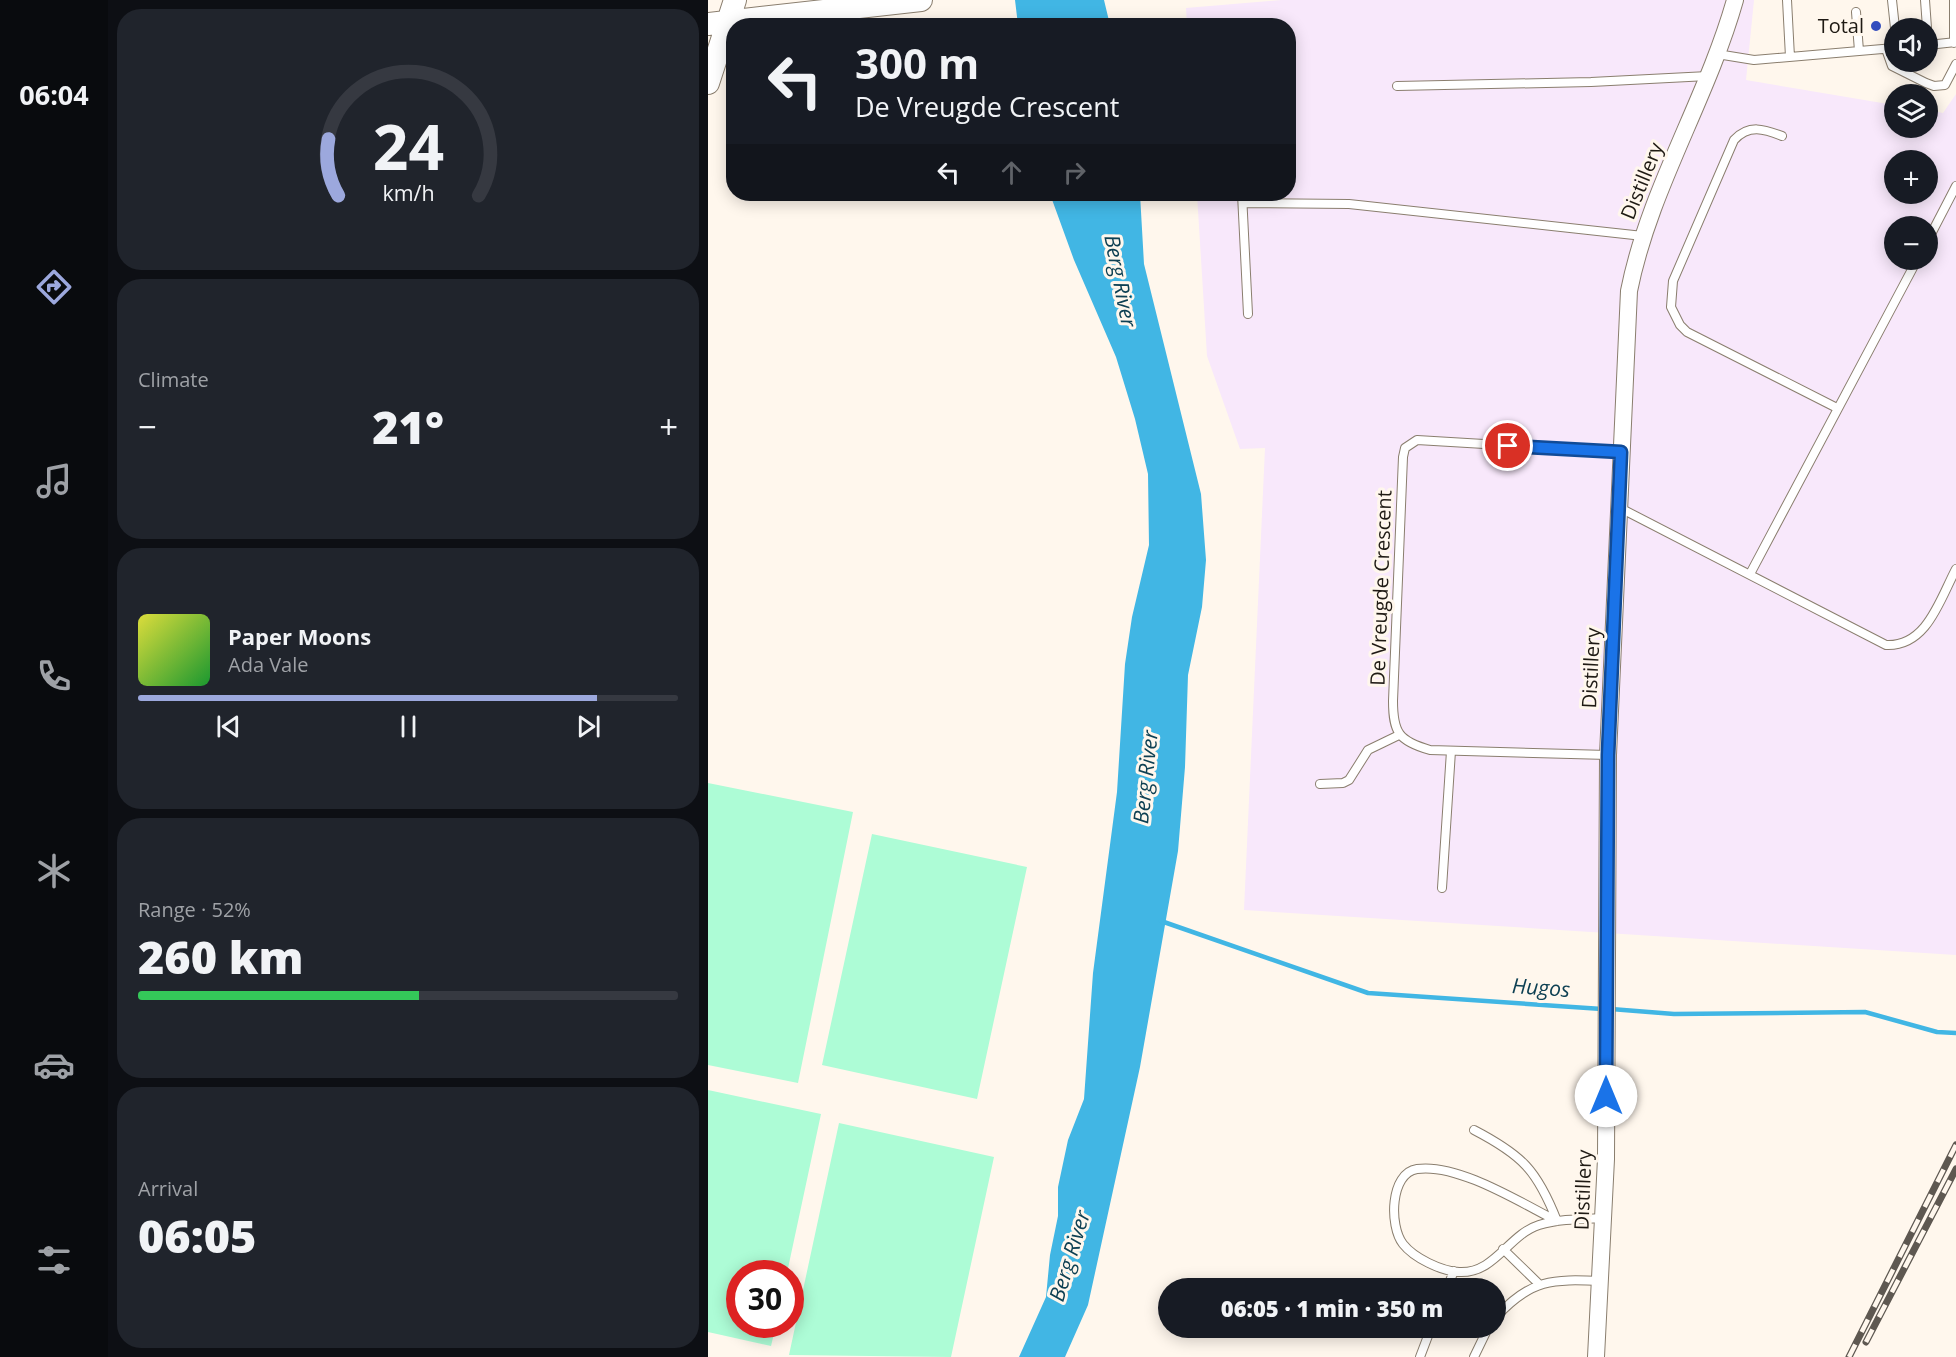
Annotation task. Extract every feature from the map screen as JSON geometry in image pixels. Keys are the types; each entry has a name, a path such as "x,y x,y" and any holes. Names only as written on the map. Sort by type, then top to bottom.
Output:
{"main road":[{"path":"708,84 718,23 735,0"},
{"path":"762,18 915,1"},
{"path":"790,18 798,14"},
{"path":"708,84 726,63"}],"street":[{"name":"Distillery","path":"1596,1357 1603,1218 1608,755 1629,291 1643,236 1717,54 1735,0"}],"lane":[{"path":"1787,0 1790,57"},
{"path":"1893,0 1894,18"},
{"path":"1925,0 1926,18"},
{"path":"1938,44 1955,43 1954,0"},
{"path":"1856,12 1859,51"},
{"path":"1717,54 1754,60 1884,49"},
{"path":"1905,72 1934,86 1945,85 1956,64"},
{"path":"1397,86 1591,82 1708,76"},
{"path":"1782,136 1751,128 1741,132 1734,140 1673,281 1671,307 1680,325 1687,332 1837,408"},
{"path":"1938,221 1956,186"},
{"path":"1243,201 1248,314"},
{"path":"1296,201 1349,204 1643,236"},
{"path":"1750,574 1912,270"},
{"name":"De Vreugde Crescent","path":"1399,735 1393,722 1393,701 1403,457 1409,443 1417,440 1621,452"},
{"path":"1620,508 1886,645 1899,646 1910,642 1920,633 1956,568"},
{"path":"1320,784 1343,783 1349,780 1368,750 1399,735 1411,745 1430,750 1608,755"},
{"path":"1442,888 1451,751"},
{"path":"1474,1130 1506,1147 1528,1166 1547,1196 1557,1221"},
{"path":"1557,1221 1461,1176 1438,1169 1415,1169 1404,1176 1397,1190 1393,1213 1396,1229 1403,1244 1420,1258 1454,1271 1476,1271 1490,1264 1503,1250 1538,1226 1557,1221 1603,1218"},
{"path":"1503,1250 1539,1284"},
{"path":"1451,1278 1454,1271"},
{"path":"1506,1306 1514,1298 1539,1284 1558,1279 1601,1281"},
{"path":"1420,1357 1427,1338"},
{"path":"1474,1357 1483,1338"}],"shaded area":[{"path":"1282,0 1754,0 1746,80 1884,103 1884,138 1938,138 1938,112 1943,113 1956,94 1956,955 1244,910 1265,448 1240,449 1207,356 1197,201 1296,201 1296,18 1187,18 1186,8"}],"green space":[{"path":"708,783 853,812 798,1083 708,1065"},
{"path":"872,834 1027,867 977,1099 822,1065"},
{"path":"708,1090 821,1114 790,1260 726,1260 726,1336 708,1332"},
{"path":"839,1123 994,1157 951,1357 789,1355 793,1338 804,1338 804,1285"},
{"path":"735,1338 773,1338 771,1346"}],"water":[{"path":"1015,0 1104,0 1108,18 1017,18"},
{"name":"Berg River","path":"1053,201 1140,201 1144,264 1201,494 1206,560 1202,607 1188,675 1185,767 1178,851 1140,1067 1088,1305 1065,1357 1019,1357 1046,1297 1050,1255 1058,1216 1058,1187 1068,1140 1084,1099 1093,973 1117,792 1125,664 1132,617 1149,545 1148,474 1135,419 1116,357 1074,260"}],"waterway":[{"name":"Hugos","path":"1161,921 1368,993 1602,1009"},
{"name":"Hugos","path":"1611,1009 1674,1014 1865,1012 1937,1032 1956,1033"}],"railway":[{"path":"1849,1357 1956,1145"},
{"path":"1866,1342 1956,1169"}],"place":[{"name":"Total","path":"1876,26"}],"route":[{"path":"1508,446 1621,452 1608,755 1606,1096"}]}
